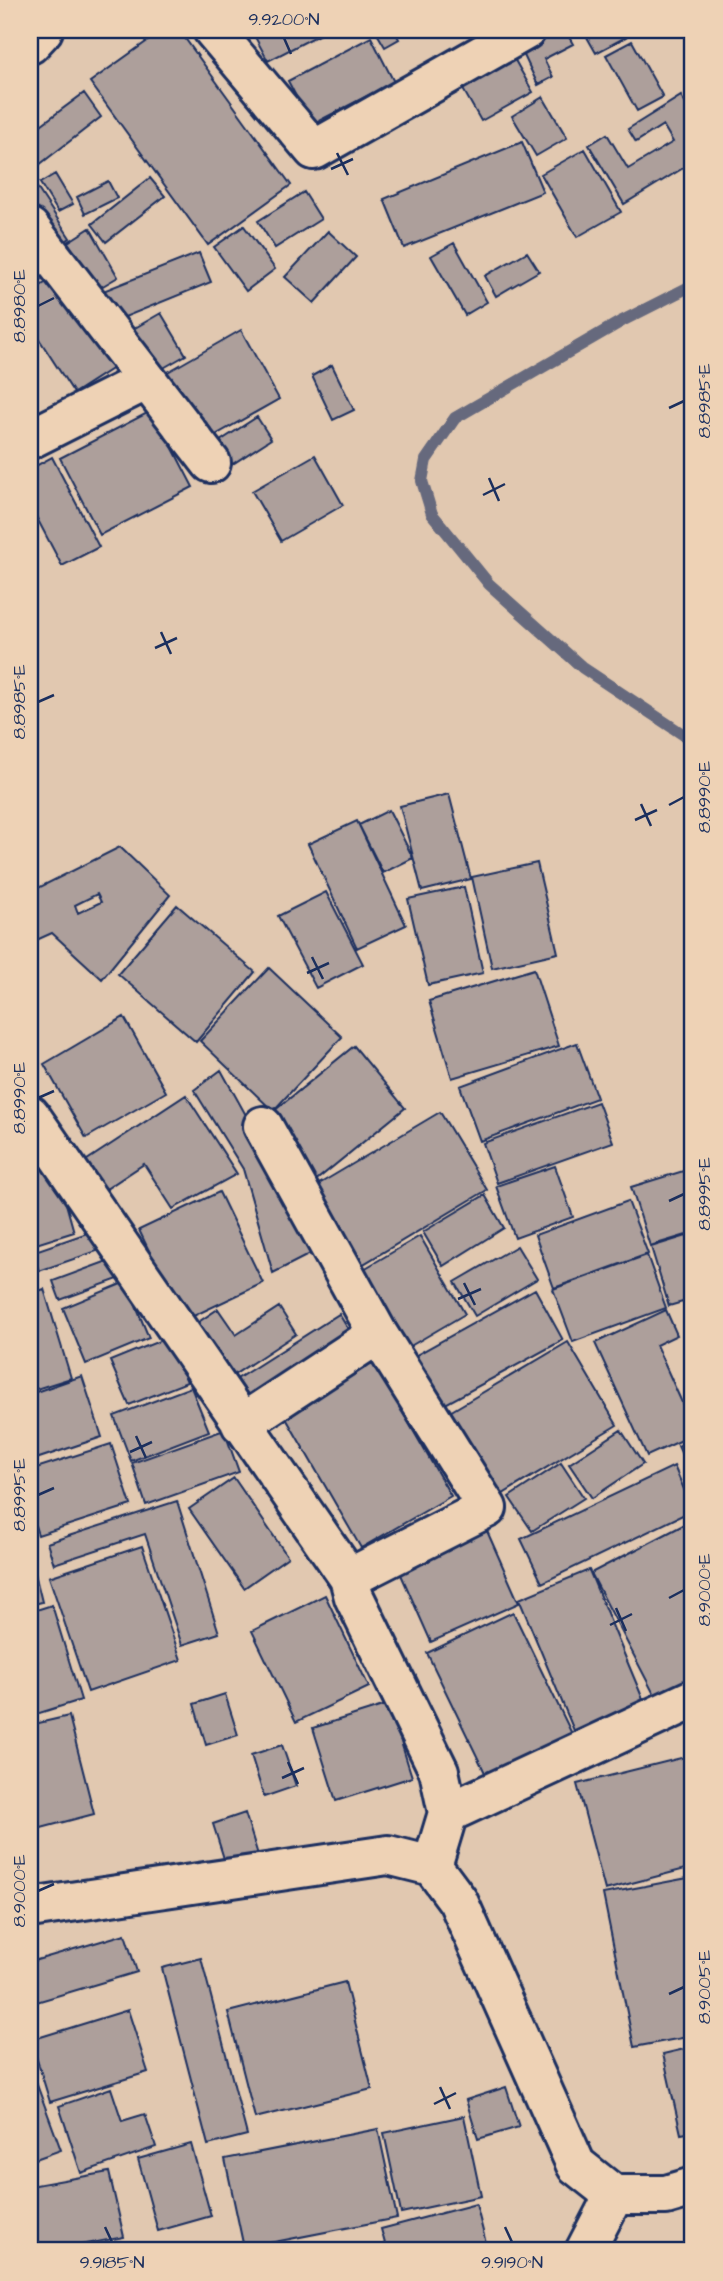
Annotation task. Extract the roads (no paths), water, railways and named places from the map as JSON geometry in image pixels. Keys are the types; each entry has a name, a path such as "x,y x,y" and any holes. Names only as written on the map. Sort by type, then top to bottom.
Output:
{"street":[{"path":"30,44 43,30"},
{"path":"213,30 314,150 526,30"},
{"path":"30,229 211,463"},
{"path":"30,439 147,380"},
{"path":"30,1115 349,1578 354,1597 439,1771 448,1813 432,1866"},
{"path":"263,1126 378,1334 488,1508 349,1578"},
{"path":"241,1424 378,1334"},
{"path":"448,1813 693,1699"},
{"path":"30,1908 388,1854 432,1866 458,1901 576,2165 614,2195 666,2195 693,2187"},
{"path":"585,2251 614,2195"}],"waterway":[{"path":"693,285 622,321 455,418 426,460 422,481 432,514 489,584 583,668 693,741"}]}
